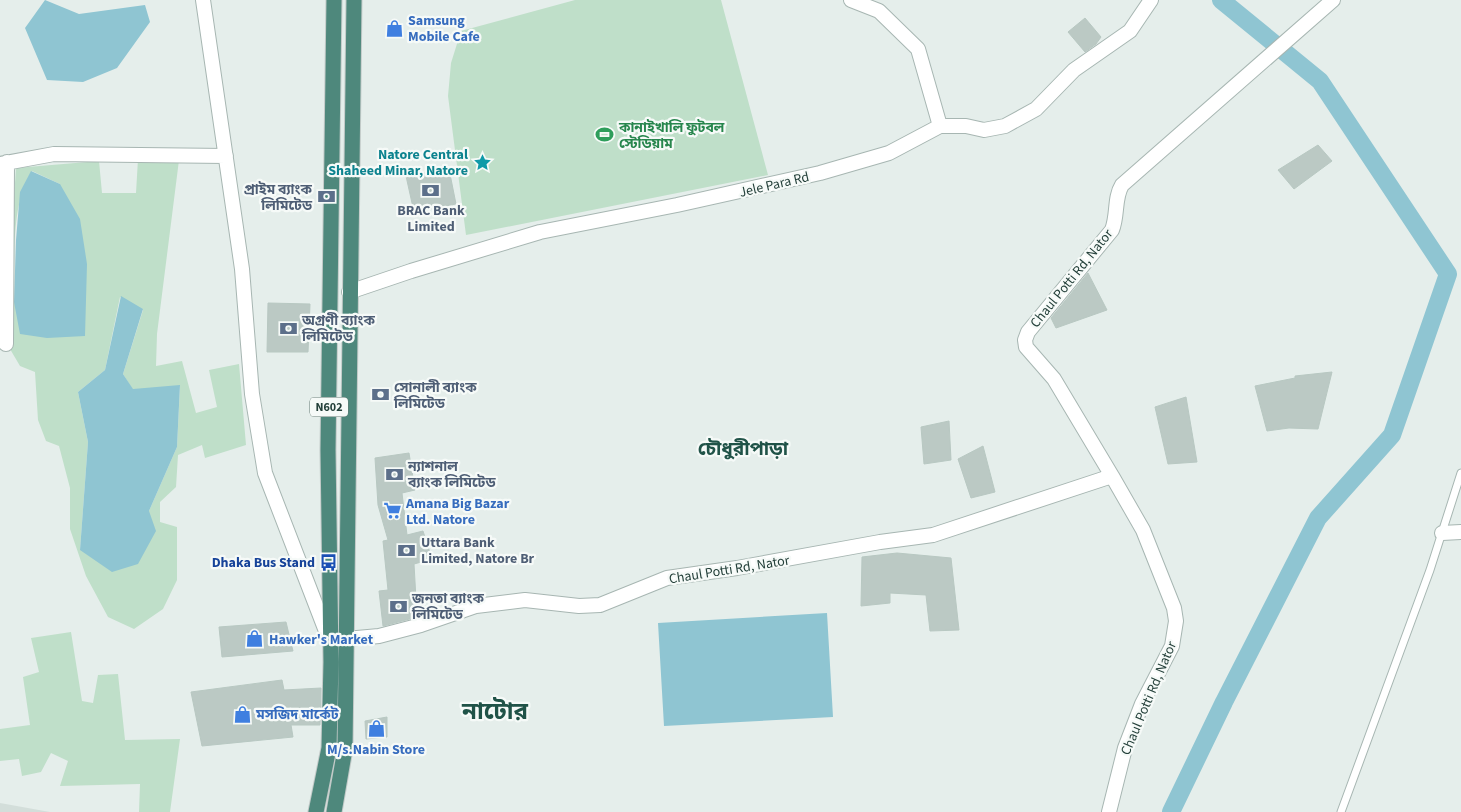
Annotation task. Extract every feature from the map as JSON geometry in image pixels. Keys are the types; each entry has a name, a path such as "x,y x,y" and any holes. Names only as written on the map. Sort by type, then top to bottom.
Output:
{"highway":[{"name":"N602","path":"334,0 328,450 331,644 339,662 344,749 334,812"},
{"name":"N602","path":"316,812 329,748 339,662 346,639 354,0"}],"street":[{"path":"203,0 242,269 252,394 265,473 331,644"},
{"path":"851,0 879,11 918,49 940,126"},
{"name":"Jele Para Rd","path":"350,292 411,270 540,232 677,205 820,173 888,153 940,126 966,126 984,130 1005,126 1036,109 1074,70 1130,31 1151,0"},
{"name":"Chaul Potti Rd, Nator","path":"1109,812 1125,748 1142,704 1172,646 1176,621 1174,608 1143,530 1054,379 1026,347 1025,340 1028,332 1112,230 1116,218 1118,192 1122,185 1334,0"},
{"path":"6,344 4,163 54,154 226,156"},
{"name":"Chaul Potti Rd, Nator","path":"346,639 378,636 421,625 476,606 525,600 579,606 600,605 667,578 737,568 880,542 933,535 1112,476"},
{"path":"1442,533 1461,532"}],"lane":[{"path":"1341,812 1442,533 1461,473"}],"shaded area":[{"path":"0,803 50,812 0,812"}],"green space":[{"name":"কানাইখালি ফুটবল স্টেডিয়াম","path":"575,0 721,0 768,175 466,235 448,96 451,63 461,31"},
{"path":"138,159 179,160 157,334 156,366 182,361 196,413 217,407 209,370 239,364 246,445 205,458 202,445 178,455 176,487 160,502 160,522 177,527 177,580 163,609 134,629 108,617 86,576 70,529 70,488 59,446 46,441 38,420 35,372 20,366 10,349 6,322 16,168 99,161 102,193 136,193","holes":["32,171 60,184 14,302 14,252 17,217 20,200","120,297 143,310 123,374 133,390 180,386 177,447 149,511 80,550 88,442 78,392 105,370"]},
{"path":"71,632 82,701 93,703 98,675 118,674 125,740 180,739 170,812 139,812 140,784 60,786 68,761 51,753 41,772 22,776 19,759 0,761 0,729 30,725 23,677 39,672 31,638"}],"water":[{"path":"45,0 79,14 145,5 150,22 117,68 83,82 47,80 25,28"},
{"path":"31,171 60,184 80,219 87,264 85,336 47,338 20,334 14,302 16,240 20,192"},
{"path":"121,296 143,309 123,374 133,389 180,385 177,447 149,511 156,531 138,564 112,572 80,550 88,442 78,392 105,370"},
{"path":"827,613 833,717 664,726 658,623"}],"building":[{"path":"1085,18 1101,37 1096,44 1085,52 1068,32"},
{"path":"1318,145 1332,161 1294,189 1278,170"},
{"name":"BRAC Bank Limited","path":"449,169 456,204 414,212 406,176"},
{"path":"1088,273 1107,310 1056,328 1051,318"},
{"name":"অগ্রণী ব্যাংক লিমিটেড","path":"268,303 310,304 308,352 267,352"},
{"path":"1332,372 1318,429 1289,428 1267,431 1255,386 1295,378 1295,376"},
{"path":"1186,397 1197,462 1168,464 1155,407"},
{"path":"949,421 951,460 924,464 921,427"},
{"path":"983,446 995,492 971,498 958,459"},
{"path":"409,453 415,490 402,493 407,535 423,531 432,559 414,564 417,617 383,626 379,591 388,590 383,541 388,540 378,505 375,458"},
{"path":"897,553 951,558 959,630 930,631 926,595 890,593 890,603 861,606 862,557"},
{"name":"Hawker's Market","path":"286,622 293,651 222,657 219,627"},
{"name":"মসজিদ মার্কেট","path":"282,680 284,690 321,688 320,725 291,725 293,737 202,746 191,692"},
{"name":"M/s.Nabin Store","path":"387,717 387,737 366,739 365,721"}],"waterway":[{"path":"1171,812 1224,702 1318,518 1392,435 1448,274 1320,81 1221,0"}],"place":[{"name":"Samsung Mobile Cafe","path":"394,28"},
{"name":"কানাইখালি ফুটবল স্টেডিয়াম","path":"605,135"},
{"name":"Natore Central Shaheed Minar, Natore","path":"482,162"},
{"name":"BRAC Bank Limited","path":"431,190"},
{"name":"প্রাইম ব্যাংক লিমিটেড","path":"326,197"},
{"name":"অগ্রণী ব্যাংক লিমিটেড","path":"288,328"},
{"name":"সোনালী ব্যাংক লিমিটেড","path":"380,395"},
{"name":"ন্যাশনাল ব্যাংক লিমিটেড","path":"394,474"},
{"name":"Amana Big Bazar Ltd. Natore","path":"392,511"},
{"name":"Uttara Bank Limited, Natore Br","path":"407,550"},
{"name":"Dhaka Bus Stand","path":"329,562"},
{"name":"জনতা ব্যাংক লিমিটেড","path":"398,606"},
{"name":"Hawker's Market","path":"255,639"},
{"name":"মসজিদ মার্কেট","path":"242,714"},
{"name":"M/s.Nabin Store","path":"376,729"}],"district":[{"name":"চৌধুরীপাড়া","path":"743,448"},
{"name":"নাটোর","path":"495,711"}]}
